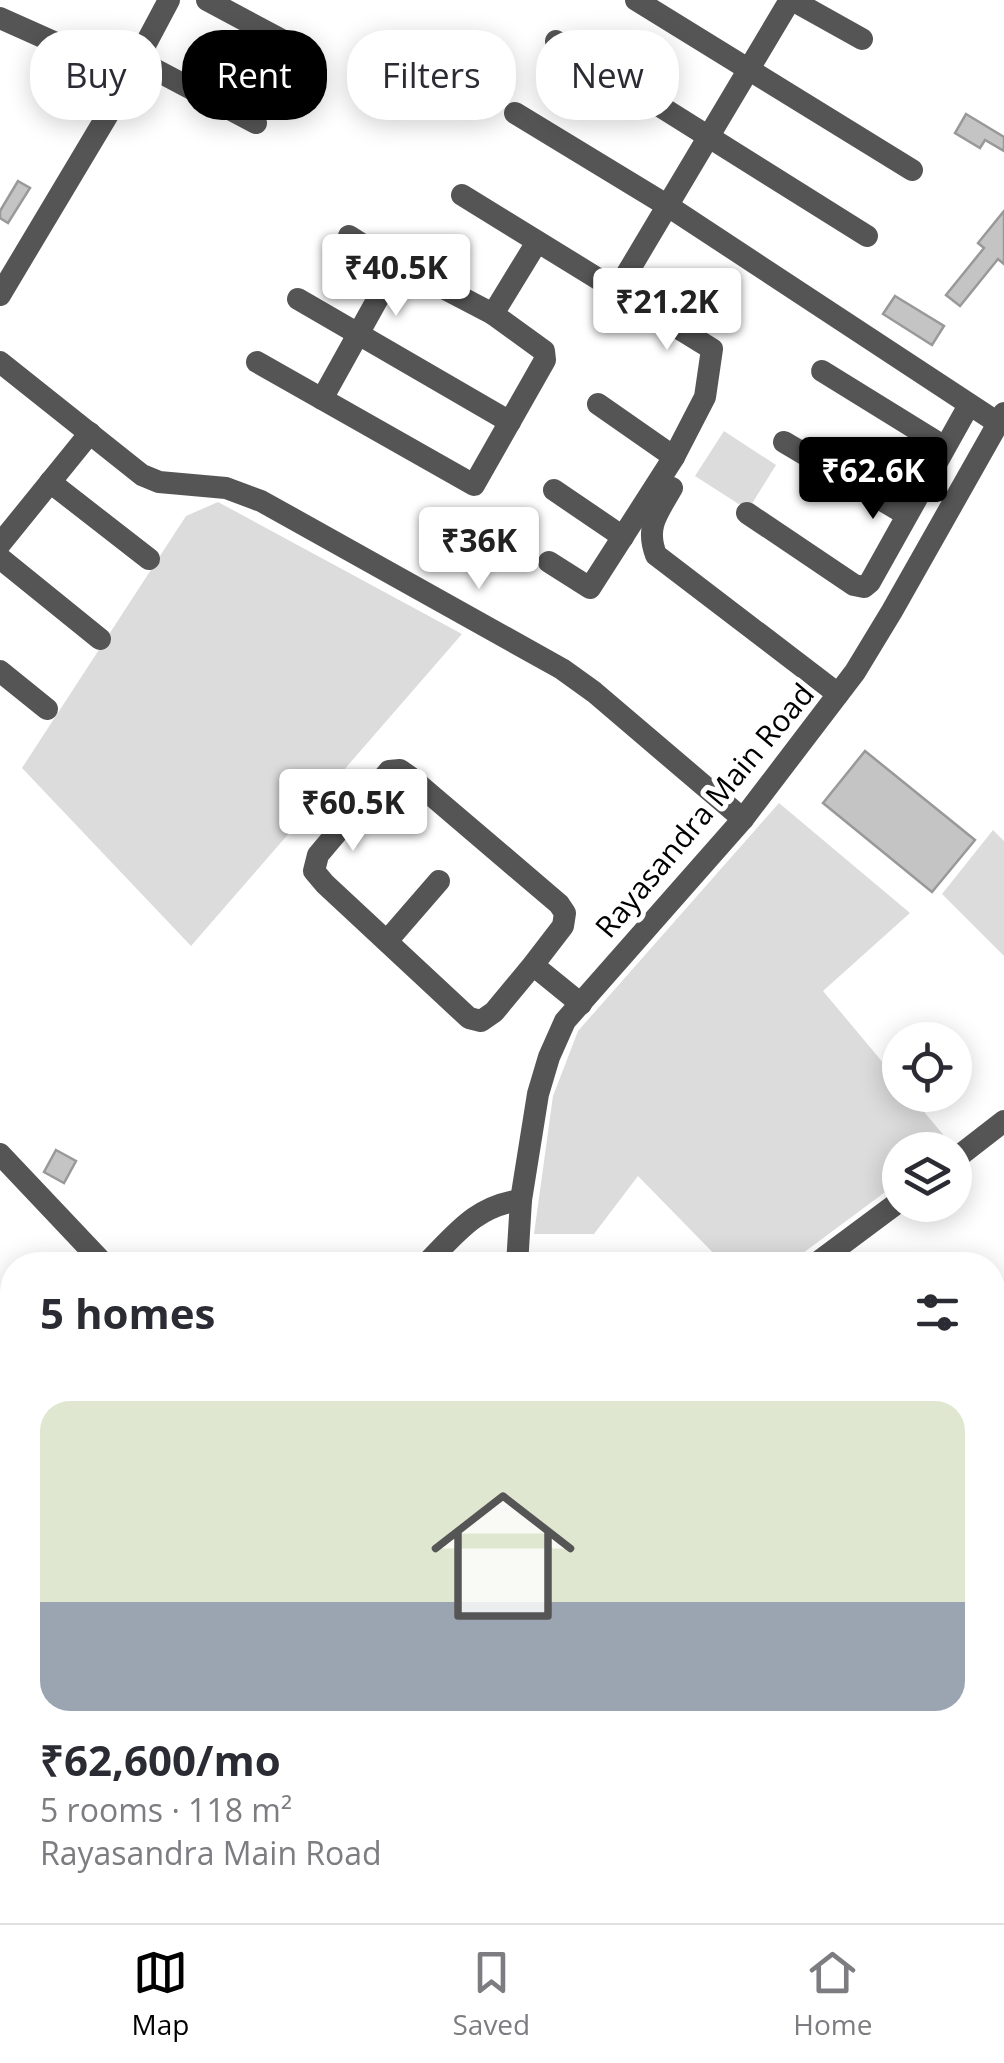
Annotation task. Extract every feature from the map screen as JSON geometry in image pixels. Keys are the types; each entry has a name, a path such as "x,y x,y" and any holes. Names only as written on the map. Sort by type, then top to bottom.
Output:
{"street":[{"path":"153,30 169,0"},
{"path":"207,0 263,30"},
{"path":"636,0 912,170"},
{"path":"616,292 791,0 862,40"},
{"path":"0,18 30,31"},
{"path":"162,73 256,123"},
{"path":"516,113 668,206 969,405 999,432"},
{"path":"679,118 867,236"},
{"path":"0,296 105,120"},
{"path":"462,194 712,349 705,397 674,457 590,588 550,562"},
{"path":"256,362 474,485 544,360 544,351 493,314 396,266 349,236"},
{"path":"493,314 537,242"},
{"path":"322,399 396,266"},
{"path":"298,298 510,422"},
{"path":"0,362 142,474 160,482 226,488 261,501 562,669 743,818"},
{"path":"822,371 946,447"},
{"path":"598,404 674,457"},
{"path":"748,513 854,585 864,587 969,405"},
{"name":"Rayasandra Main Road","path":"519,1252 521,1200 538,1094 548,1057 565,1021 743,818 855,672 999,432"},
{"path":"0,544 90,433"},
{"path":"784,442 907,515"},
{"path":"50,482 149,559"},
{"path":"672,488 653,521 650,534 656,555 838,694"},
{"path":"554,490 622,537"},
{"path":"0,558 100,638"},
{"path":"0,671 48,709"},
{"path":"400,770 565,913 563,926 533,965 494,1012 481,1021 470,1018 314,871 318,855 388,771 400,770"},
{"path":"387,941 439,881"},
{"path":"533,965 581,1004"},
{"path":"972,1145 1004,1121"},
{"path":"0,1154 93,1252"},
{"path":"438,1252 490,1206 521,1200"},
{"path":"831,1252 882,1214"}],"shaded area":[{"path":"724,431 776,465 748,510 695,476"},
{"path":"218,502 462,634 191,946 22,768 186,516"},
{"path":"779,803 910,913 823,991 882,1061 882,1112 924,1112 941,1132 882,1132 882,1194 804,1252 712,1252 638,1176 594,1234 534,1234 553,1096 578,1031"},
{"path":"993,830 1004,841 1004,956 942,894"}],"building":[{"path":"966,114 1004,137 1004,151 985,140 980,148 955,133"},
{"path":"18,181 30,188 8,223 0,218 0,211"},
{"path":"1004,211 1004,264 998,259 960,306 946,295 984,248 978,243"},
{"path":"895,296 944,326 932,345 883,314"},
{"path":"865,751 975,840 932,892 823,803"},
{"path":"56,1150 76,1161 64,1183 44,1172"}]}
